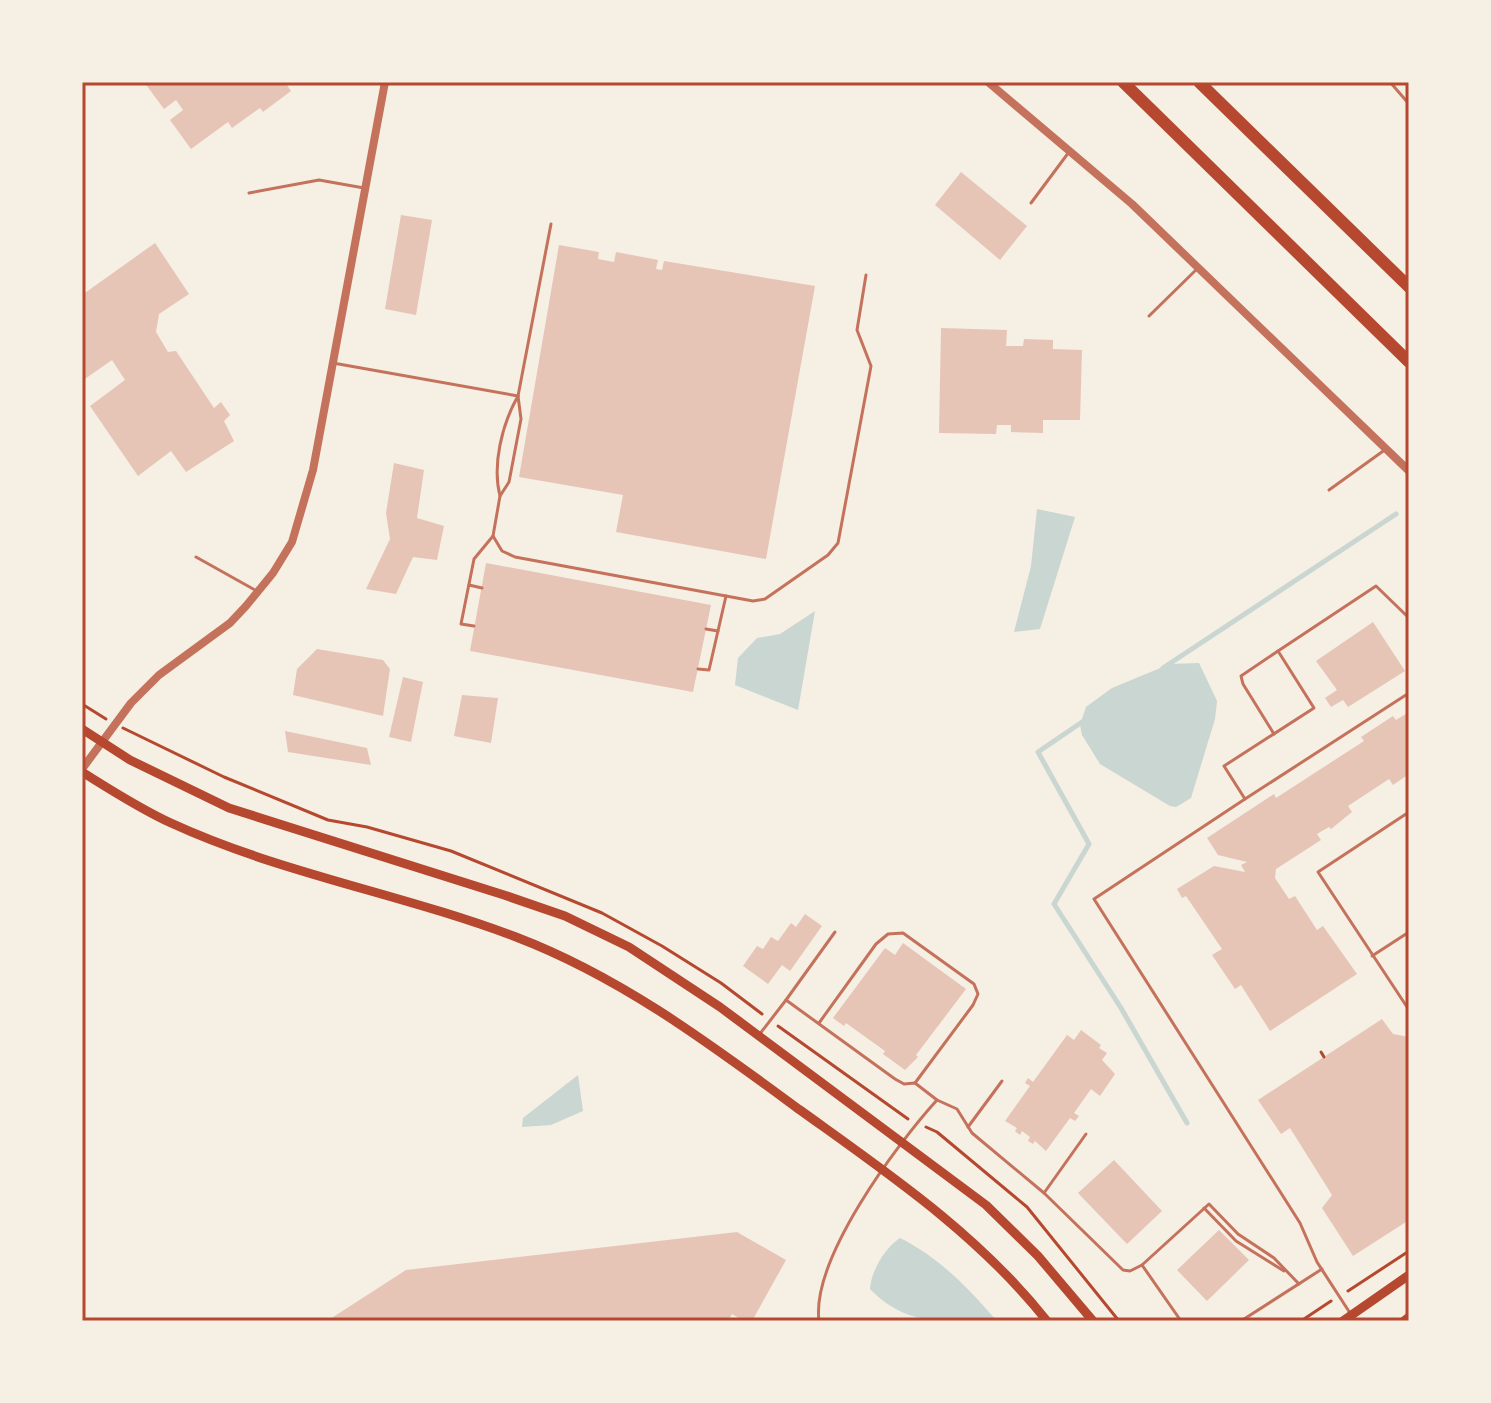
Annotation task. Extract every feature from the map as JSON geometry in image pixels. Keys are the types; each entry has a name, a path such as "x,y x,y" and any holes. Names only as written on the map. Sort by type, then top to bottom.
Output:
{"highway":[{"path":"1123,82 1409,362"},
{"path":"1199,82 1409,287"}],"main road":[{"path":"82,729 102,743 229,808 565,916 629,947 759,1035 986,1205 1012,1229 1093,1321"},
{"path":"82,770 172,823 307,873 465,919 573,961 632,993 884,1168 968,1236 1022,1290 1047,1321"},
{"path":"1347,1317 1409,1275"},
{"path":"1404,1321 1409,1317"}],"street":[{"path":"82,770 131,703 159,675 230,623 273,573 292,542 302,514 333,363 385,82"},
{"path":"988,82 1132,204 1409,471"}],"lane":[{"path":"1390,82 1409,104"},
{"path":"1031,203 1070,150"},
{"path":"249,193 319,180 366,188"},
{"path":"500,496 495,480 507,416 518,396 551,224"},
{"path":"1149,316 1199,267"},
{"path":"493,536 502,551 515,557 753,601 765,599 828,555 838,543 871,366 857,330 866,275"},
{"path":"333,363 518,396"},
{"path":"474,626 461,624 474,559 493,536 500,496 509,482 521,419 518,396"},
{"path":"1329,490 1386,449"},
{"path":"196,557 258,592"},
{"path":"469,585 482,588"},
{"path":"1274,734 1241,676 1376,586 1409,618"},
{"path":"698,669 709,670 726,596"},
{"path":"706,629 718,631"},
{"path":"1245,799 1224,766 1314,708 1278,651"},
{"path":"1347,1317 1300,1223 1094,899 1409,693"},
{"path":"1409,812 1318,872 1409,1010"},
{"path":"759,1035 835,932"},
{"path":"1372,956 1409,932"},
{"path":"819,1023 876,944 888,934 903,933 974,984 978,994 915,1083"},
{"path":"786,1000 895,1079 904,1084 915,1083 937,1100 957,1109 972,1133 1044,1193 1118,1267 1130,1271 1142,1265 1204,1208 1236,1241 1288,1273 1299,1284"},
{"path":"968,1127 1002,1081"},
{"path":"819,1321 817,1308 832,1259 851,1220 916,1123 937,1100"},
{"path":"1044,1193 1086,1134"},
{"path":"1142,1265 1181,1321"},
{"path":"1241,1321 1322,1269"}],"path":[{"path":"82,704 116,725 187,760 301,810 328,820 367,827 451,851 602,913 674,953 902,1117 937,1132 1027,1207 1119,1321"},
{"path":"1301,1321 1409,1251"}],"shaded area":[{"path":"1037,509 1075,517 1040,629 1014,632 1031,566"},
{"path":"815,611 798,710 735,685 738,658 757,638 780,634"},
{"path":"1199,663 1217,701 1215,719 1191,798 1176,807 1170,806 1100,764 1082,735 1080,725 1086,707 1112,688 1170,664"},
{"path":"578,1075 583,1111 551,1125 522,1127 523,1118"},
{"path":"900,1238 941,1264 997,1321 929,1320 884,1302 870,1289 871,1282 880,1260"}],"building":[{"path":"144,82 285,82 291,91 263,112 260,108 232,128 228,122 191,149 170,120 183,110 176,100 164,109"},
{"path":"961,172 1027,226 1000,260 935,205"},
{"path":"401,215 432,220 416,315 385,309"},
{"path":"155,243 189,294 159,314 156,332 168,352 176,351 214,408 221,402 230,415 224,421 234,441 186,472 171,451 138,476 90,406 125,380 112,360 82,381 82,295"},
{"path":"559,245 599,252 598,259 614,262 616,252 658,260 656,269 662,270 664,261 815,286 766,559 616,532 623,495 519,477"},
{"path":"941,328 1007,330 1006,346 1023,346 1024,339 1053,340 1053,349 1082,350 1080,420 1043,420 1043,433 1011,432 1011,425 997,425 996,434 939,433"},
{"path":"394,463 424,470 417,518 444,526 437,560 413,557 396,594 366,589 390,539 386,513"},
{"path":"486,563 711,605 693,692 470,651"},
{"path":"1373,622 1405,671 1348,707 1343,700 1331,707 1325,698 1337,690 1316,661"},
{"path":"317,649 383,660 390,669 383,716 293,695 297,669"},
{"path":"403,677 423,682 411,742 389,737"},
{"path":"462,695 498,698 491,743 454,736"},
{"path":"1409,712 1409,774 1393,785 1389,779 1348,806 1352,812 1331,829 1329,827 1317,834 1321,840 1276,869 1275,878 1289,899 1295,896 1317,930 1323,926 1357,974 1270,1031 1241,985 1235,989 1212,955 1222,949 1186,896 1182,898 1177,889 1214,866 1245,872 1241,865 1247,862 1218,855 1207,838 1364,741 1361,737 1393,716 1396,720"},
{"path":"285,731 367,748 371,765 288,752"},
{"path":"805,914 822,926 790,971 782,965 768,984 743,966 757,946 763,949 771,937 778,941 791,923 796,927"},
{"path":"903,943 966,989 916,1055 918,1057 905,1070 883,1054 885,1051 846,1023 844,1026 833,1018 885,948 895,955"},
{"path":"1382,1019 1393,1034 1409,1037 1409,1220 1353,1256 1322,1208 1332,1195 1290,1128 1281,1134 1258,1100"},
{"path":"1081,1030 1101,1045 1099,1048 1107,1053 1102,1060 1115,1074 1100,1096 1091,1089 1074,1113 1079,1116 1075,1121 1070,1118 1046,1151 1035,1141 1033,1144 1028,1141 1030,1137 1022,1131 1020,1135 1015,1131 1017,1128 1005,1121 1030,1086 1025,1083 1028,1078 1033,1082 1067,1035 1074,1040"},
{"path":"1114,1160 1162,1211 1127,1244 1078,1193"},
{"path":"1219,1230 1249,1260 1207,1301 1177,1270"},
{"path":"737,1232 786,1260 752,1321 744,1321 732,1314 728,1321 599,1321 593,1318 567,1321 327,1321 406,1270"}],"waterway":[{"path":"1163,668 1396,514"},
{"path":"1085,720 1038,752 1089,844 1054,904 1121,1008 1187,1123"}]}
